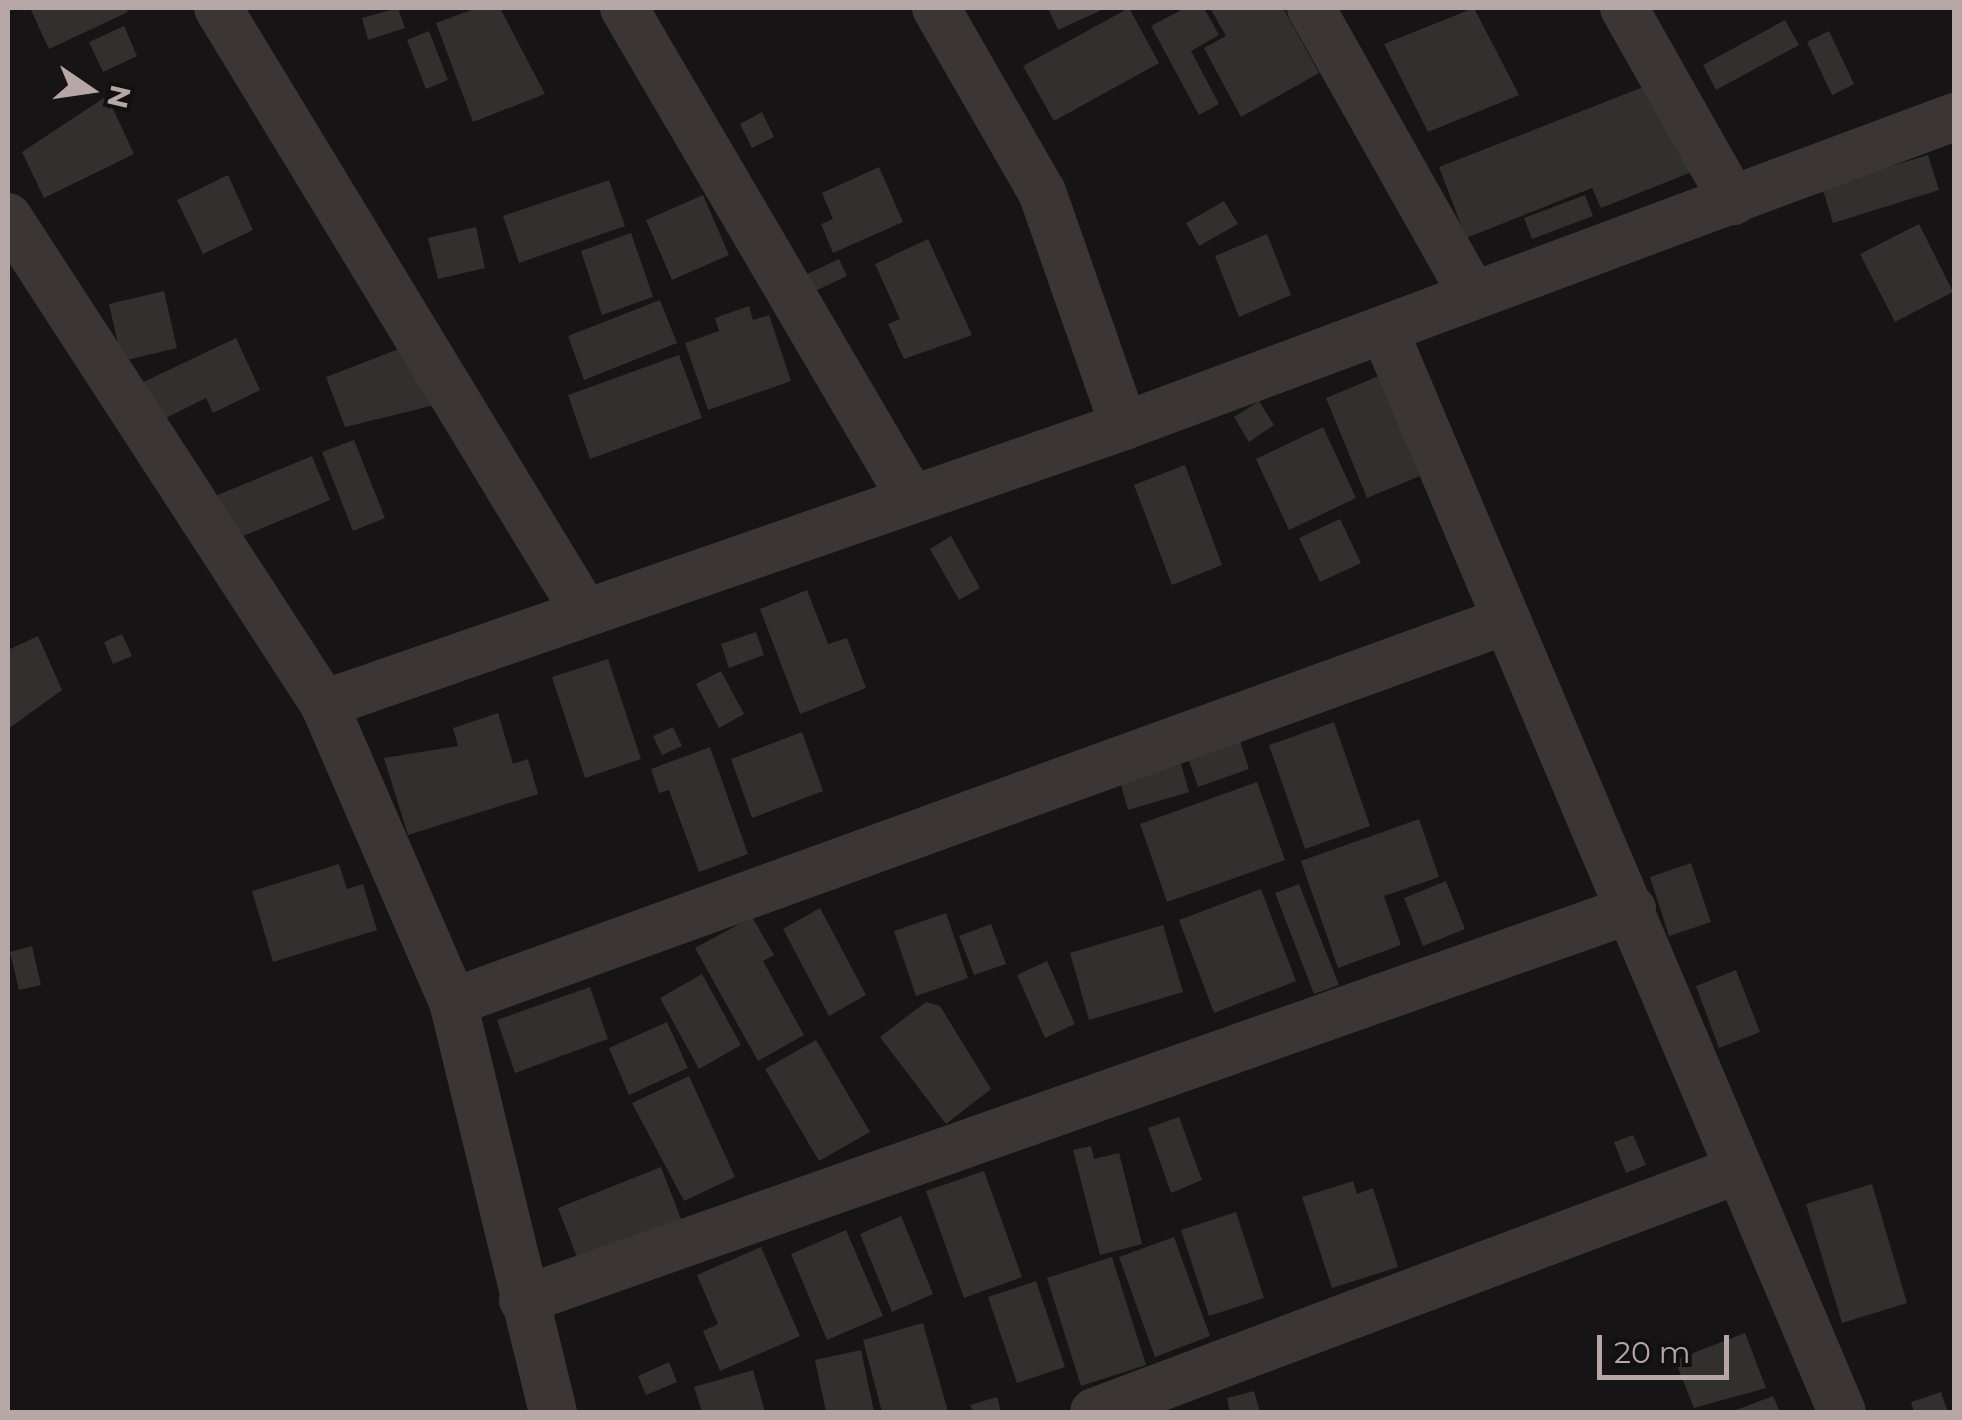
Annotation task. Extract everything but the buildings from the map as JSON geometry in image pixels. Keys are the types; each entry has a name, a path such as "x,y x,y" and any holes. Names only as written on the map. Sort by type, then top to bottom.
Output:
{"street":[{"path":"218,8 584,611"},
{"path":"624,8 911,498"},
{"path":"936,8 1042,192 1124,426"},
{"path":"1311,8 1473,296"},
{"path":"1624,8 1733,201"},
{"path":"324,704 1124,426 1954,117"},
{"path":"8,217 324,704 454,1002 553,1412"},
{"path":"1384,330 1842,1412"},
{"path":"454,1002 1507,620"},
{"path":"523,1300 1632,909"},
{"path":"1094,1412 1738,1170"}]}
